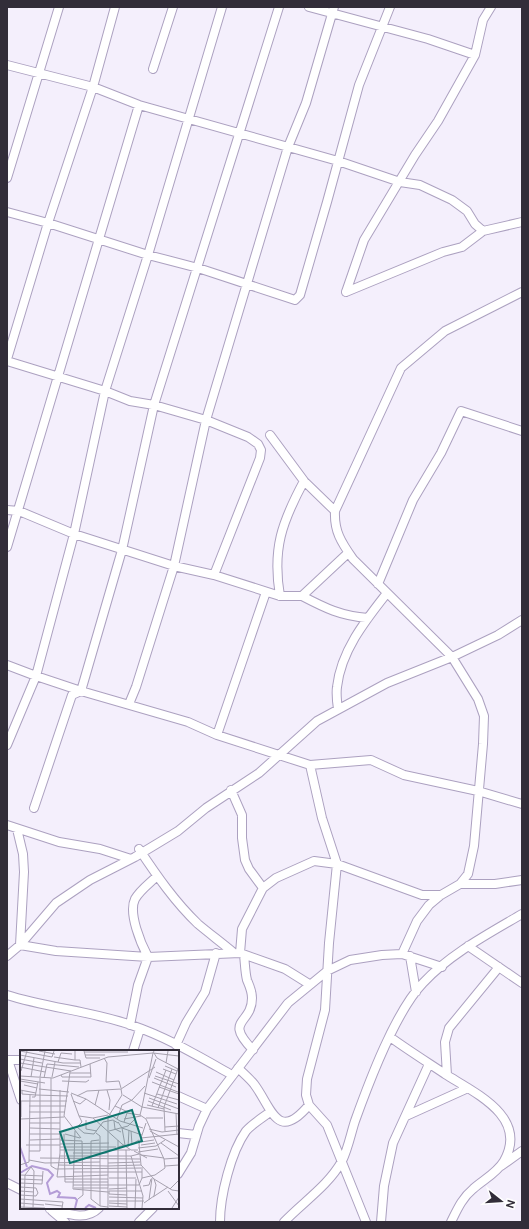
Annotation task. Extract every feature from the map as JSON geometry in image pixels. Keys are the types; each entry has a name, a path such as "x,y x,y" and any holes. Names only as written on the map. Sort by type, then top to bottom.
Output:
{"street":[{"path":"7,178 59,7"},
{"path":"115,7 93,87 48,223 7,360 130,400 154,405 206,420 248,437 258,444 261,450 260,458 214,575"},
{"path":"153,69 173,7"},
{"path":"7,745 36,676 74,534 105,391 148,255 222,7"},
{"path":"34,808 72,695 81,691 122,550 154,405 279,7"},
{"path":"308,7 333,10 381,26 435,41 475,55"},
{"path":"7,212 48,223 148,255 198,268 291,300 297,298 323,216 359,86 381,26 390,7"},
{"path":"491,7 484,20 475,55 438,121 364,240 346,292 443,252 462,247 483,231 522,222"},
{"path":"129,704 136,687 174,566 206,420 288,147 306,103 333,10"},
{"path":"7,65 93,87 140,104 338,161 400,182 420,184 452,200 467,211 475,224 483,231"},
{"path":"7,547 19,511 121,161 140,104"},
{"path":"416,992 406,955 417,921 429,905 441,895 460,884 468,874 472,861 483,744 484,716 478,699 452,657 348,553 341,543 334,524 335,511 401,368 444,331 522,292"},
{"path":"378,584 413,500 441,453 461,411 522,431"},
{"path":"270,435 304,481 335,511"},
{"path":"280,596 277,576 278,546 293,502 304,481"},
{"path":"7,510 19,511 74,534 174,566 214,575 280,596 302,596 334,612 349,617 368,618"},
{"path":"302,596 348,553"},
{"path":"217,735 266,592"},
{"path":"338,709 336,689 340,668 350,646 368,618 387,593"},
{"path":"7,956 20,945 56,903 90,880 131,859 178,831 231,790 259,773 317,721 387,683 452,657 498,635 522,620"},
{"path":"7,665 81,691 188,722 217,735 310,764 371,760 404,775 478,791 522,804"},
{"path":"310,764 322,818 337,864 327,971 325,1010 307,1079 306,1095 309,1106 327,1125 366,1222"},
{"path":"231,790 242,814 242,838 245,860 252,875 263,888"},
{"path":"7,825 59,842 100,849 131,859"},
{"path":"17,829 23,854 24,872 20,945"},
{"path":"139,849 172,895 199,924 239,954"},
{"path":"253,1050 239,1033 239,1028 252,1002 252,992 239,954 242,929 263,888 276,878 314,861 337,864 422,895 441,895"},
{"path":"130,1025 138,985 148,957 140,942 136,925 134,911 135,900 157,876"},
{"path":"460,884 495,884 522,880"},
{"path":"284,1222 318,1190 341,1161 369,1083 404,1008 422,983 468,946 522,914"},
{"path":"20,945 56,951 148,957 196,956 216,953 239,954 285,969 309,984"},
{"path":"468,946 522,983"},
{"path":"176,1045 186,1023 204,992 216,953"},
{"path":"179,1172 191,1154 196,1135 207,1109 288,1003 309,984 327,971 350,960 382,955 406,955 442,967"},
{"path":"447,1075 445,1042 449,1028 499,967"},
{"path":"7,995 29,1002 130,1025 176,1045 232,1075"},
{"path":"133,1050 140,1029"},
{"path":"390,1037 429,1064 485,1099 500,1112 507,1124 510,1140 508,1153 496,1170"},
{"path":"20,1060 7,1060 20,1095"},
{"path":"381,1222 384,1186 394,1143 429,1064"},
{"path":"238,1068 253,1084 276,1119 286,1123 300,1116 309,1106"},
{"path":"406,1116 468,1088"},
{"path":"179,1096 207,1109"},
{"path":"218,1221 224,1192 237,1147 247,1130 270,1112"},
{"path":"179,1132 196,1135"},
{"path":"451,1222 458,1206 471,1190 522,1151"},
{"path":"7,1183 20,1190"},
{"path":"50,1209 62,1220"},
{"path":"54,1209 85,1216 94,1214 98,1209"},
{"path":"139,1222 152,1209"}]}
